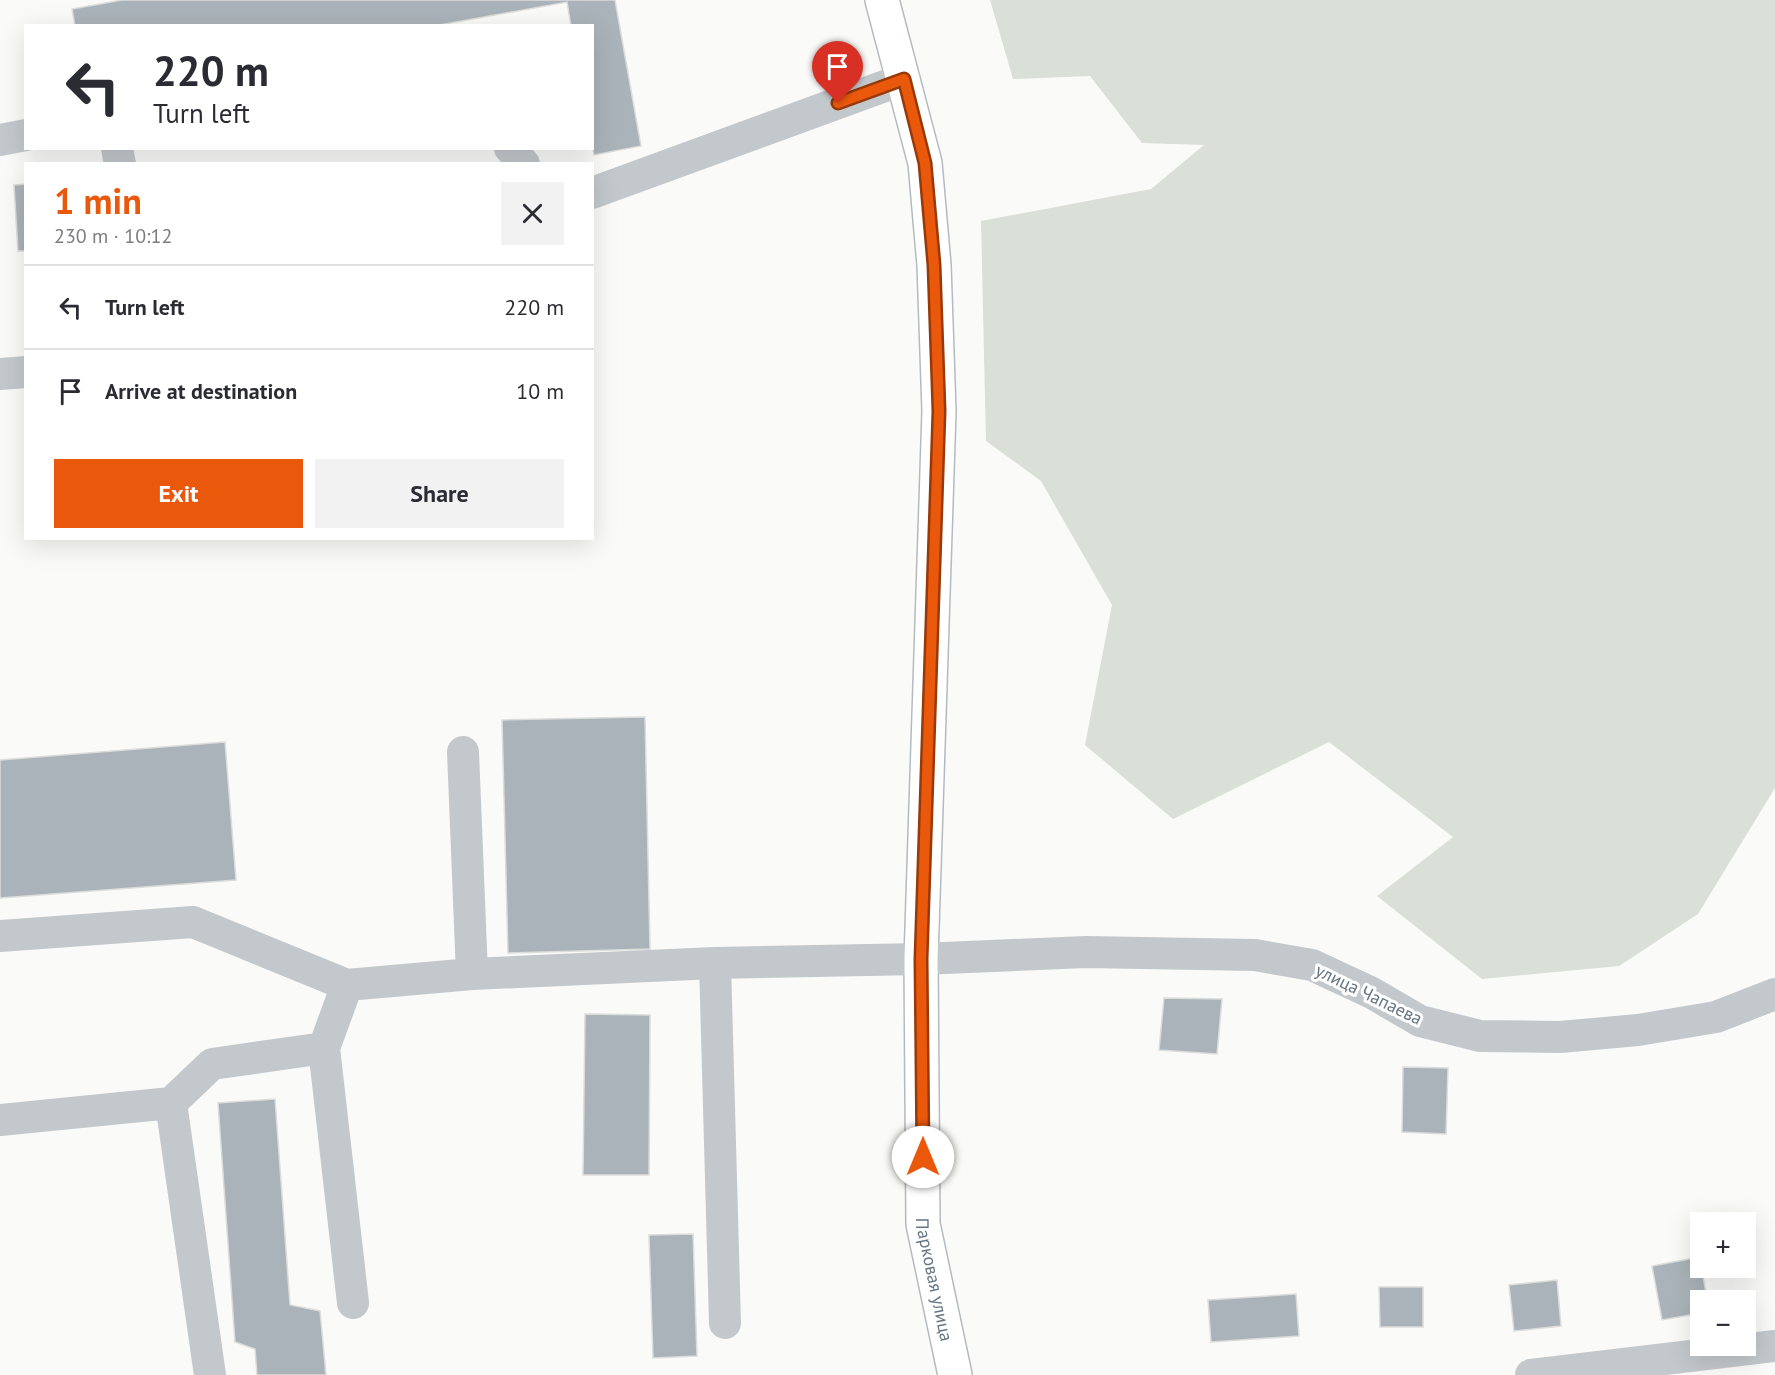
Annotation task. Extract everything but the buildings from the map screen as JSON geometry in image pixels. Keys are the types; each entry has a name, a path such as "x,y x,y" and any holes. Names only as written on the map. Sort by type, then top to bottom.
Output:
{"main road":[{"name":"Парковая улица","path":"882,0 925,163 934,265 939,411 921,959 923,1224 955,1375"}],"street":[{"path":"594,192 904,79"},
{"path":"0,140 24,135"},
{"path":"512,150 522,162"},
{"path":"0,374 24,372"},
{"path":"463,752 472,974"},
{"path":"0,936 193,922 347,985 324,1048 353,1303"},
{"name":"улица Чапаева","path":"347,985 472,974 715,963 921,959 1086,952 1255,955 1312,965 1371,993 1420,1021 1480,1036 1560,1037 1638,1030 1716,1017 1775,994"},
{"path":"715,963 725,1323"},
{"path":"0,1120 171,1103 212,1064 324,1048"},
{"path":"171,1103 210,1375"},
{"path":"1531,1375 1775,1346"}],"shaded area":[{"path":"990,0 1775,0 1775,788 1698,914 1619,966 1482,979 1377,896 1453,837 1329,742 1173,819 1085,745 1112,605 1041,481 986,441 981,221 1151,189 1204,145 1142,143 1090,76 1013,79"}],"route":[{"path":"838,103 904,79 925,163 934,265 939,411 921,959 923,1157"}]}
